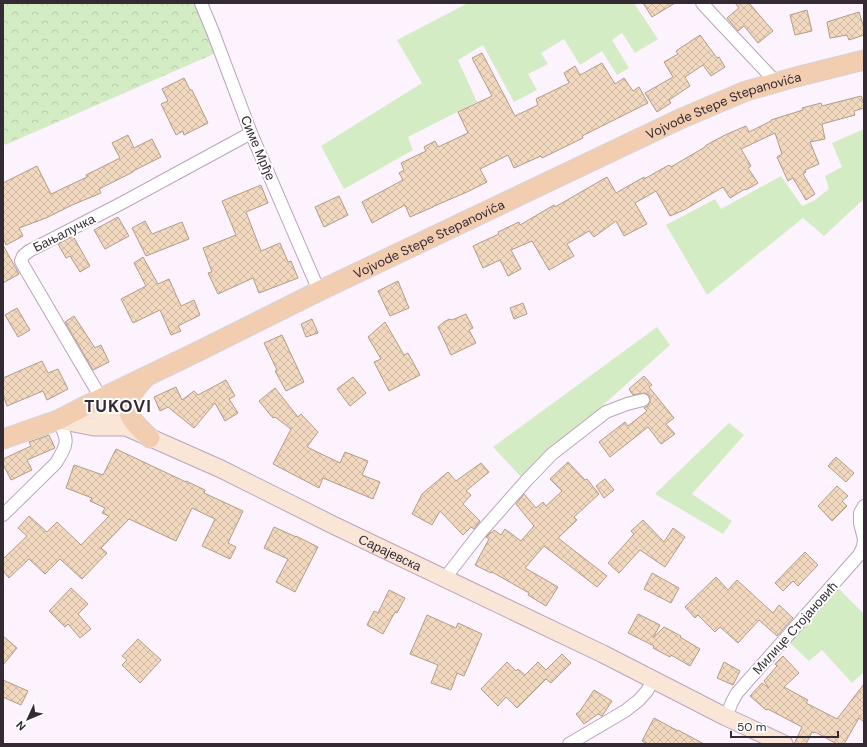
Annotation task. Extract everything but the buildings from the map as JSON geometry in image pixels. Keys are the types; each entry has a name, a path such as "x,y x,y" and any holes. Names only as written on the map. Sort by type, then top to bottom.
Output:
{"main road":[{"name":"Vojvode Stepe Stepanovića","path":"3,439 58,420 320,291 680,119 746,91 796,76 864,60"},
{"path":"146,377 134,389 128,406 131,419 150,438"},
{"name":"Сарајевска","path":"81,408 95,410 126,427 221,469 333,525 603,654 726,717 784,744"},
{"path":"58,420 94,427 126,427"}],"street":[{"name":"Симе Мрђе","path":"201,3 251,133 320,291"},
{"path":"702,3 776,82"},
{"name":"Бањалучка","path":"101,398 22,265 21,260 23,256 29,251 122,203 251,133"},
{"path":"445,578 480,533 552,454 606,412 626,404 642,400"},
{"path":"3,515 56,463 62,453 66,442 65,433 58,420"},
{"name":"Милице Стојановић","path":"726,717 737,693 859,555 863,547 864,539 860,523 860,513 864,506"},
{"path":"569,744 625,711 639,700 647,691 653,680"}],"green space":[{"path":"3,3 197,3 216,53 5,145 3,140"},
{"path":"468,3 634,3 658,39 635,53 622,33 612,40 629,68 617,75 602,51 580,65 564,39 541,53 548,64 528,74 537,90 514,102 483,45 458,60 477,102 408,137 413,150 344,189 321,146 422,83 397,40"},
{"path":"864,129 864,199 824,236 803,218 707,295 666,225 715,199 721,209 781,176 802,206 815,200 829,189 825,176 842,167 832,143"},
{"path":"657,327 670,345 522,478 493,447"},
{"path":"729,423 744,435 692,494 732,521 723,534 655,494"},
{"path":"838,588 864,614 864,672 852,683 822,650 809,661 788,641"}],"district":[{"name":"TUKOVI","path":"118,406"}]}
